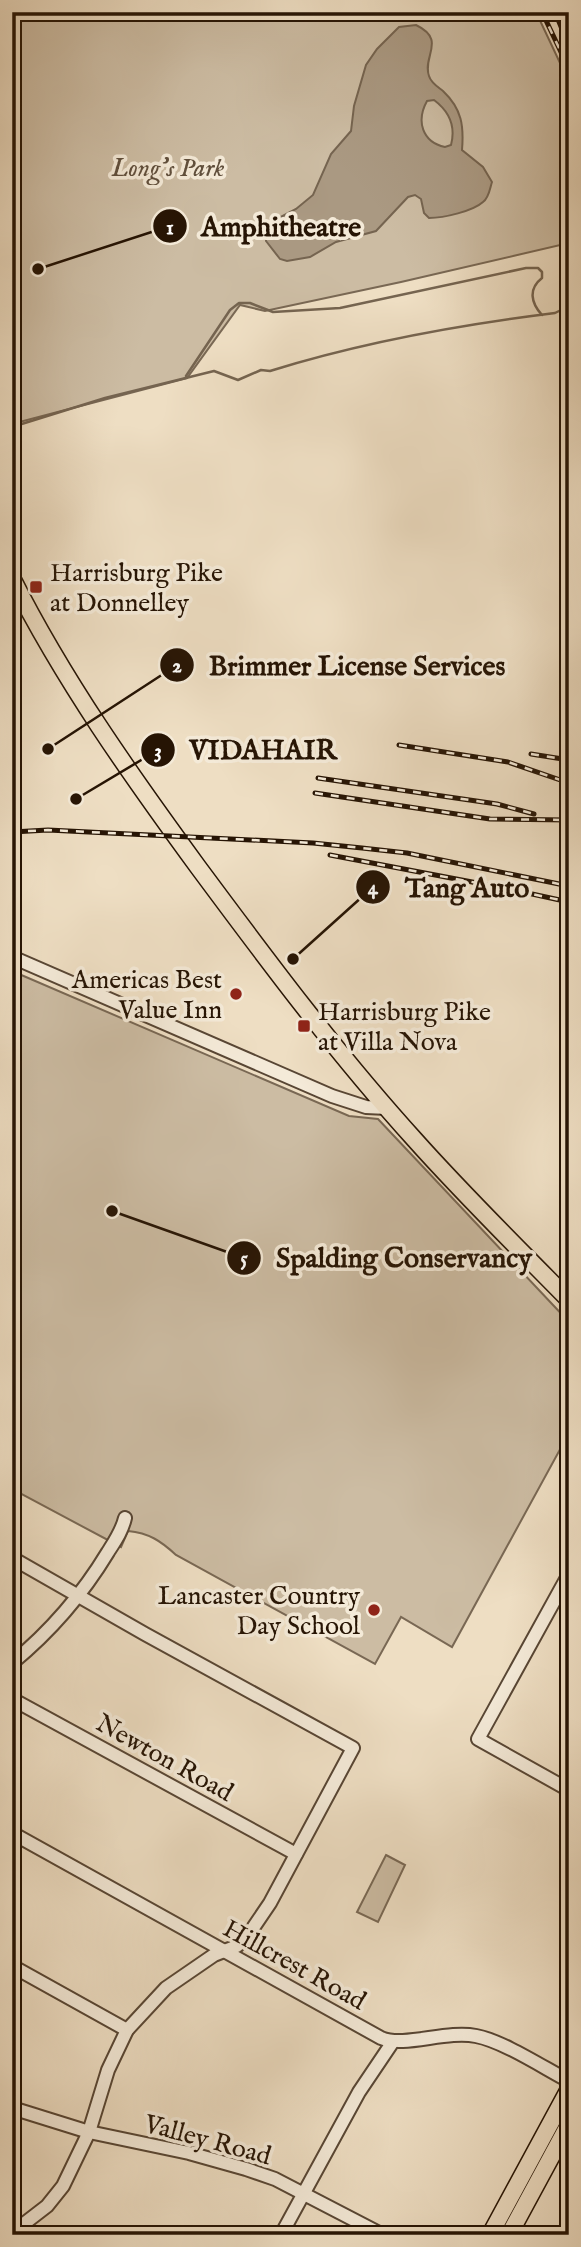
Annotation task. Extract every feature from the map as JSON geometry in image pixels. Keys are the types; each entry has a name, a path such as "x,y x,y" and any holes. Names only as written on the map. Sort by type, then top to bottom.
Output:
{"main road":[{"path":"12,578 62,668 134,779 285,983 387,1108 466,1195 569,1300"},
{"path":"490,2235 569,2089"},
{"path":"509,2235 569,2124"}],"street":[{"path":"12,957 332,1096 366,1107 387,1108"},
{"path":"12,1663 43,1636 90,1581 116,1539 125,1518"},
{"path":"12,1558 354,1748 258,1922 237,1946 214,1955 166,1988 127,2030 108,2070 89,2132 71,2173 56,2196 12,2233"},
{"path":"569,1574 478,1739 569,1790"},
{"name":"Newton Road","path":"12,1699 296,1854"},
{"name":"Hillcrest Road","path":"12,1833 392,2043"},
{"path":"12,1966 127,2030"},
{"path":"281,2235 359,2092 392,2043 446,2035 477,2036 569,2081"},
{"name":"Valley Road","path":"12,2108 89,2132 215,2159 275,2179 383,2235"}],"green space":[{"name":"Long's Park","path":"12,12 536,12 569,82 569,243 265,311 240,305 187,378 12,424"},
{"path":"12,971 349,1116 378,1119 569,1322 569,1433 452,1647 401,1617 375,1664 176,1555 154,1538 128,1531 121,1547 12,1489"},
{"path":"386,1855 405,1865 378,1922 357,1912"}],"shaded area":[{"path":"416,25 430,36 432,49 428,62 429,76 458,111 463,133 462,150 483,167 492,182 488,195 478,205 465,211 429,218 424,213 421,199 415,195 408,197 376,231 336,242 310,257 287,261 280,259 266,241 266,231 271,222 296,209 313,195 331,154 351,131 354,106 366,65 377,49 399,27","holes":["434,100 452,126 451,145 445,147 426,136 422,123 427,101"]}],"waterway":[{"path":"186,376 230,310 239,303 250,303 273,312 340,308 526,268 538,268 542,272 542,278 535,287 533,296 535,306 542,315"},
{"path":"12,427 105,398 214,371 238,380 261,370 270,371 375,343 555,313 569,306"}],"railway":[{"path":"542,12 569,69"},
{"path":"555,12 569,46"},
{"path":"399,745 508,762 569,783"},
{"path":"531,754 569,760"},
{"path":"318,778 497,804 534,814"},
{"path":"315,793 490,819 569,820"},
{"path":"12,832 48,830 313,843 407,853 569,886"},
{"path":"330,855 569,902"}],"place":[{"name":"Amphitheatre","path":"38,269"},
{"name":"Harrisburg Pike at Donnelley","path":"36,587"},
{"name":"Brimmer License Services","path":"48,749"},
{"name":"VIDAHAIR","path":"76,799"},
{"name":"Tang Auto","path":"293,959"},
{"name":"Americas Best Value Inn","path":"236,994"},
{"name":"Harrisburg Pike at Villa Nova","path":"304,1026"},
{"name":"Spalding Conservancy","path":"112,1211"},
{"name":"Lancaster Country Day School","path":"374,1610"}]}
